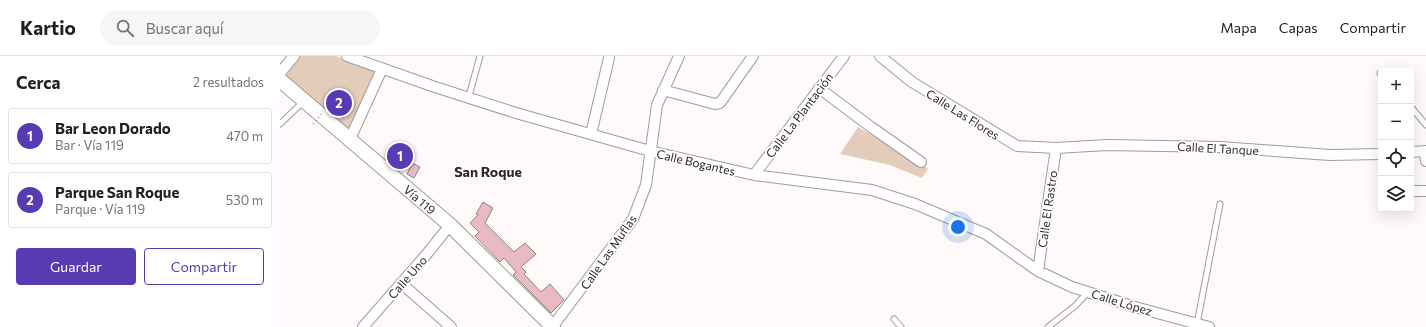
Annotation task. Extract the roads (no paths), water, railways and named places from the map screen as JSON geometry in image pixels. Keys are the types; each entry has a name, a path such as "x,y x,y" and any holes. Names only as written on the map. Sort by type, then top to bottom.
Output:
{"main road":[{"name":"Vía 119","path":"280,80 450,225 553,327"}],"street":[{"path":"280,73 294,56"},
{"name":"Calle Las Muflas","path":"553,327 633,219 646,185 654,119 663,90 679,56"},
{"path":"663,90 715,104 720,103 753,56"},
{"name":"Calle La Plantación","path":"754,175 844,56"},
{"name":"Calle Las Flores","path":"880,56 912,82 1012,144 1017,146 1056,148"},
{"name":"Calle Bogantes","path":"352,57 382,69 469,96 516,113 650,151 754,175 872,190 915,204 986,234 1038,271"},
{"path":"591,134 609,58"},
{"path":"350,139 382,69"},
{"path":"820,88 870,127 921,162"},
{"name":"Calle El Tanque","path":"1056,148 1107,144 1220,147 1330,155 1378,154"},
{"name":"Calle El Rastro","path":"1038,271 1056,148"},
{"path":"1414,152 1426,154"},
{"path":"1414,191 1426,191"},
{"name":"Calle Uno","path":"363,327 450,225"},
{"name":"Calle López","path":"1038,271 1072,287 1209,327"},
{"path":"401,283 451,327"}],"lane":[{"path":"469,96 480,56"},
{"path":"280,124 305,101"},
{"path":"1414,111 1426,125"},
{"path":"1197,324 1220,204"},
{"path":"1048,327 1075,306 1088,292"},
{"path":"894,319 901,327"}],"place":[{"name":"Parque San Roque","path":"339,103"},
{"name":"Bar Leon Dorado","path":"400,156"}],"district":[{"name":"San Roque","path":"488,171"}]}
